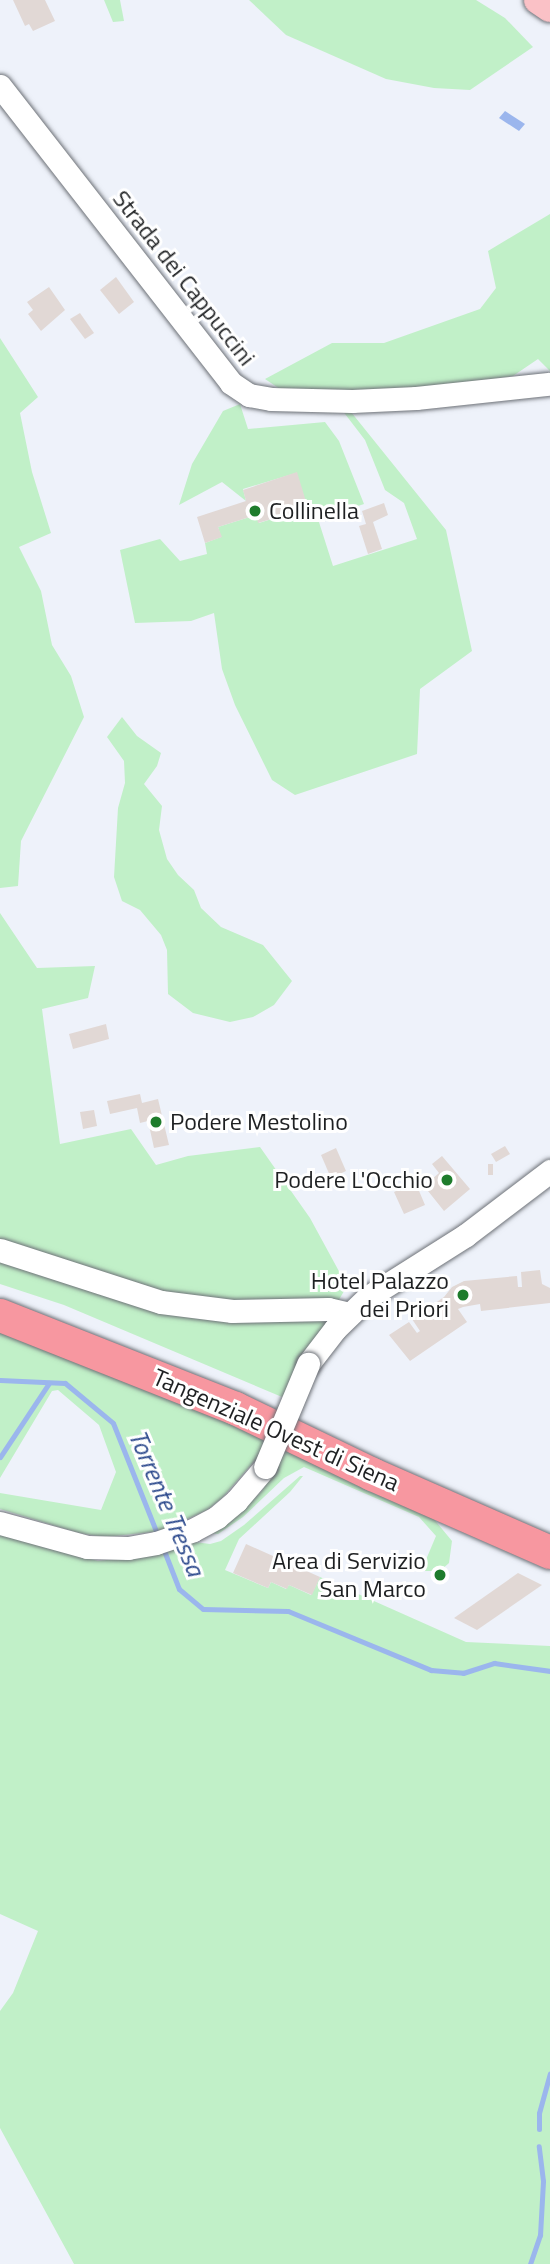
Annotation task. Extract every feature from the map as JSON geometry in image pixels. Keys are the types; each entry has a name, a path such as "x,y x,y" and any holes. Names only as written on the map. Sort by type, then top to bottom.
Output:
{"highway":[{"name":"Tangenziale Ovest di Siena","path":"0,1296 157,1355 550,1530"},
{"name":"Tangenziale Ovest di Siena","path":"0,1315 235,1408 372,1474 550,1552"}],"main road":[{"path":"538,0 550,8"}],"street":[{"name":"Strada dei Cappuccini","path":"0,86 231,383 249,395 271,400 352,401 416,398 548,384"},
{"path":"0,1523 87,1547 128,1548 180,1536 217,1517 236,1501 265,1467 309,1364 349,1314 386,1284 466,1235 550,1171"},
{"path":"0,1250 161,1301 232,1311 328,1309 349,1314"}],"green space":[{"path":"104,0 120,0 124,21 113,22"},
{"path":"249,0 476,0 505,18 533,47 470,90 434,88 386,79 286,35"},
{"path":"550,214 550,371 538,359 513,376 421,390 283,391 265,379 332,343 384,343 480,309 496,288 488,251"},
{"path":"0,338 38,397 20,413 32,472 51,533 19,547 41,591 52,645 71,676 84,717 21,841 18,886 0,888"},
{"path":"240,404 248,429 325,422 339,441 364,504 318,519 333,566 417,539 404,503 385,490 365,440 342,410 347,407 446,530 472,651 420,689 417,754 295,795 272,780 235,705 222,669 214,613 191,621 135,623 120,550 160,539 180,561 207,554 205,543 221,537 218,527 256,515 259,523 307,508 296,473 243,489 246,501 222,482 179,505 192,464 223,411"},
{"path":"122,717 137,736 161,753 157,766 144,784 162,806 159,830 167,859 178,875 194,890 201,908 221,927 263,945 292,981 274,1005 253,1017 230,1022 193,1013 168,994 167,950 161,935 140,910 122,901 114,877 118,808 125,783 124,761 107,737"},
{"path":"0,913 37,968 95,966 88,998 42,1009 60,1144 131,1129 156,1165 188,1156 260,1147 310,1218 347,1286 282,1397 64,1305 0,1284"},
{"path":"0,1330 268,1435 258,1457 222,1498 207,1510 161,1531 105,1537 79,1533 0,1509 0,1493 101,1510 116,1472 99,1425 58,1390 52,1391 0,1478"},
{"path":"290,1444 433,1518 452,1541 449,1563 440,1571 425,1571 425,1562 436,1536 419,1517 304,1467 284,1478 243,1517 218,1534 210,1533 247,1506 262,1491"},
{"path":"303,1476 290,1492 239,1539 225,1570 268,1588 271,1582 286,1589 289,1585 311,1595 320,1577 466,1642 550,1646 550,2264 74,2264 0,2128 0,2011 13,1993 38,1931 0,1914 0,1534 98,1561 156,1554 195,1542 210,1544 221,1541 244,1525"}],"water":[{"path":"505,111 525,124 519,131 499,118"}],"building":[{"path":"13,0 45,0 55,21 33,31 29,24 25,26"},
{"path":"116,277 134,302 119,314 100,290"},
{"path":"49,287 65,310 41,331 28,314 33,310 27,302"},
{"path":"80,313 94,333 85,339 70,319"},
{"name":"Collinella","path":"297,472 308,508 258,523 256,515 218,527 222,537 205,543 197,517 246,501 243,490"},
{"path":"384,503 388,515 373,522 382,549 368,554 359,526 366,524 362,511"},
{"path":"106,1024 109,1039 73,1049 69,1034"},
{"name":"Podere Mestolino","path":"140,1094 142,1103 158,1099 169,1145 154,1148 148,1121 140,1123 137,1108 110,1114 107,1101"},
{"path":"94,1110 97,1126 83,1129 80,1112"},
{"path":"505,1146 510,1154 496,1162 491,1154"},
{"path":"336,1148 346,1171 331,1178 321,1155"},
{"name":"Podere L'Occhio","path":"442,1156 470,1189 444,1211 424,1186 439,1173 432,1164"},
{"path":"488,1164 493,1164 493,1175 488,1175"},
{"path":"412,1183 414,1188 417,1186 425,1205 404,1214 394,1192"},
{"path":"540,1270 542,1284 550,1288 550,1303 481,1311 480,1304 458,1309 467,1322 410,1361 389,1335 409,1322 417,1333 420,1331 412,1319 444,1297 452,1287 464,1281 517,1276 518,1287 522,1287 521,1272"},
{"path":"246,1544 320,1577 312,1595 289,1585 287,1589 271,1582 268,1588 233,1573"},
{"path":"518,1573 542,1585 477,1630 454,1618"}],"waterway":[{"name":"Torrente Tressa","path":"0,1380 65,1383 113,1423 158,1536"},
{"path":"0,1457 49,1383"},
{"name":"Torrente Tressa","path":"163,1548 179,1589 203,1609 288,1611 431,1670 463,1673 494,1663 550,1671"},
{"path":"539,2129 539,2113 550,2073"},
{"path":"530,2264 540,2235 543,2181 539,2146"}],"place":[{"name":"Collinella","path":"255,511"},
{"name":"Podere Mestolino","path":"156,1122"},
{"name":"Podere L'Occhio","path":"447,1180"},
{"name":"Hotel Palazzo dei Priori","path":"463,1295"},
{"name":"Area di Servizio San Marco","path":"440,1575"}]}
